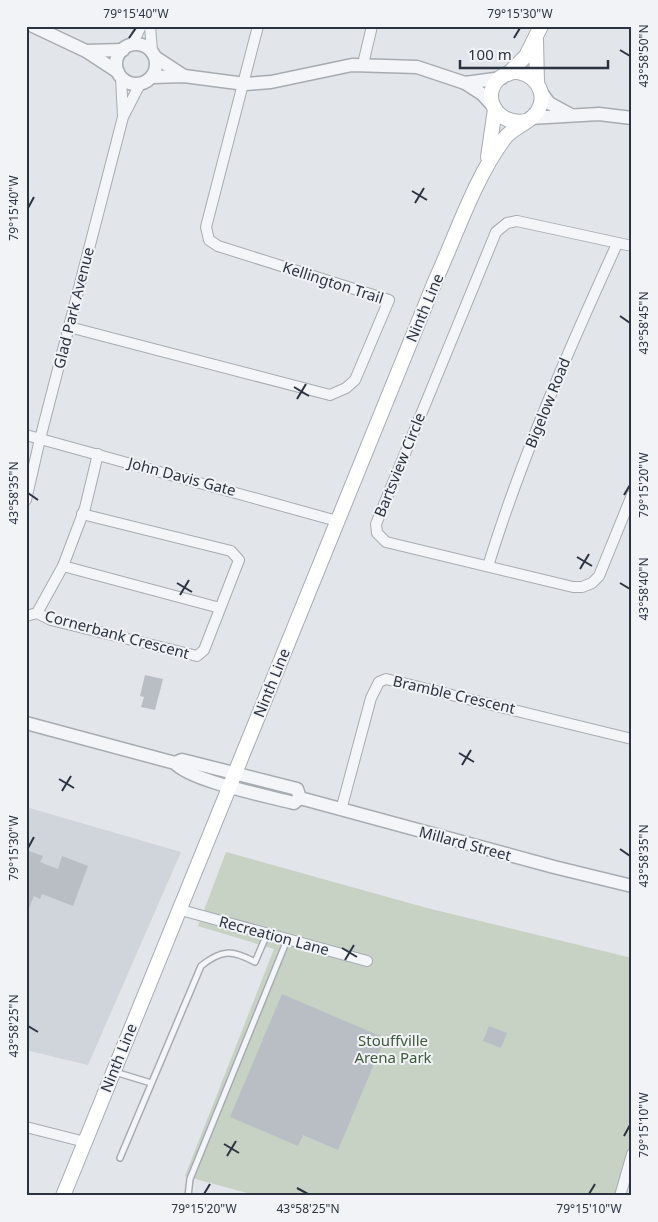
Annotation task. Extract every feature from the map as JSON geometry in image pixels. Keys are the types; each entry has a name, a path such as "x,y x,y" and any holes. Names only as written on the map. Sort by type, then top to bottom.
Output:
{"main road":[{"path":"536,40 540,107 528,120 516,123 507,121 494,108 492,92 496,82 520,64 536,40 540,26"},
{"path":"505,76 515,72 525,74 539,88"},
{"name":"Ninth Line","path":"484,172 492,140 494,108"},
{"name":"Ninth Line","path":"63,1196 415,330 484,172 505,137 528,120"}],"street":[{"path":"33,26 86,51 134,84 140,84 152,77 184,76 244,84 272,82 338,67 364,64 417,67 465,83 482,94 494,108"},
{"path":"120,75 116,60 128,47 141,26"},
{"path":"150,26 156,64 152,77"},
{"path":"244,84 258,26"},
{"path":"364,64 372,26"},
{"path":"86,51 143,45 184,76"},
{"name":"Glad Park Avenue","path":"120,75 123,117"},
{"path":"465,83 505,76"},
{"name":"Glad Park Avenue","path":"26,500 40,438 123,117 140,84"},
{"name":"Kellington Trail","path":"69,327 330,395 346,388 355,380 390,300 218,246 209,240 206,227 244,84"},
{"path":"539,88 549,103 571,115"},
{"path":"528,120 599,114 632,118"},
{"name":"Bartsview Circle","path":"632,246 517,221 507,223 496,232 376,524 377,533 386,542 573,587 582,587 592,583 599,576 632,495"},
{"name":"Bigelow Road","path":"488,566 525,460 580,326 617,244"},
{"name":"John Davis Gate","path":"26,435 337,521"},
{"path":"31,615 63,566 82,514 98,454"},
{"name":"Cornerbank Crescent","path":"31,615 197,656 204,650 239,560 231,551 82,514"},
{"path":"63,566 220,608"},
{"name":"Bramble Crescent","path":"341,810 370,698 379,682 386,679 632,738"},
{"name":"Millard Street","path":"26,723 175,764 181,771 233,780 294,803 300,798 632,886"},
{"name":"Recreation Lane","path":"180,910 367,961"},
{"path":"26,1126 85,1142"},
{"path":"620,1196 632,1154"}],"lane":[{"path":"120,1158 201,966 214,955 229,952 255,962 267,934"},
{"path":"188,1196 190,1179 287,940"},
{"path":"114,1071 151,1083"}],"shaded area":[{"path":"26,807 181,852 88,1065 26,1050"}],"green space":[{"name":"Stouffville Arena Park","path":"226,852 427,908 632,958 632,1166 623,1196 258,1196 185,1176 274,949 198,926"}],"building":[{"path":"145,675 163,679 155,710 141,707 144,697 140,696"},
{"path":"26,850 43,856 40,862 58,869 62,856 88,866 73,906 42,894 40,899 34,896 26,915"},
{"path":"282,994 385,1038 338,1150 303,1135 298,1146 230,1117"},
{"path":"489,1026 507,1033 501,1048 483,1041"}]}
